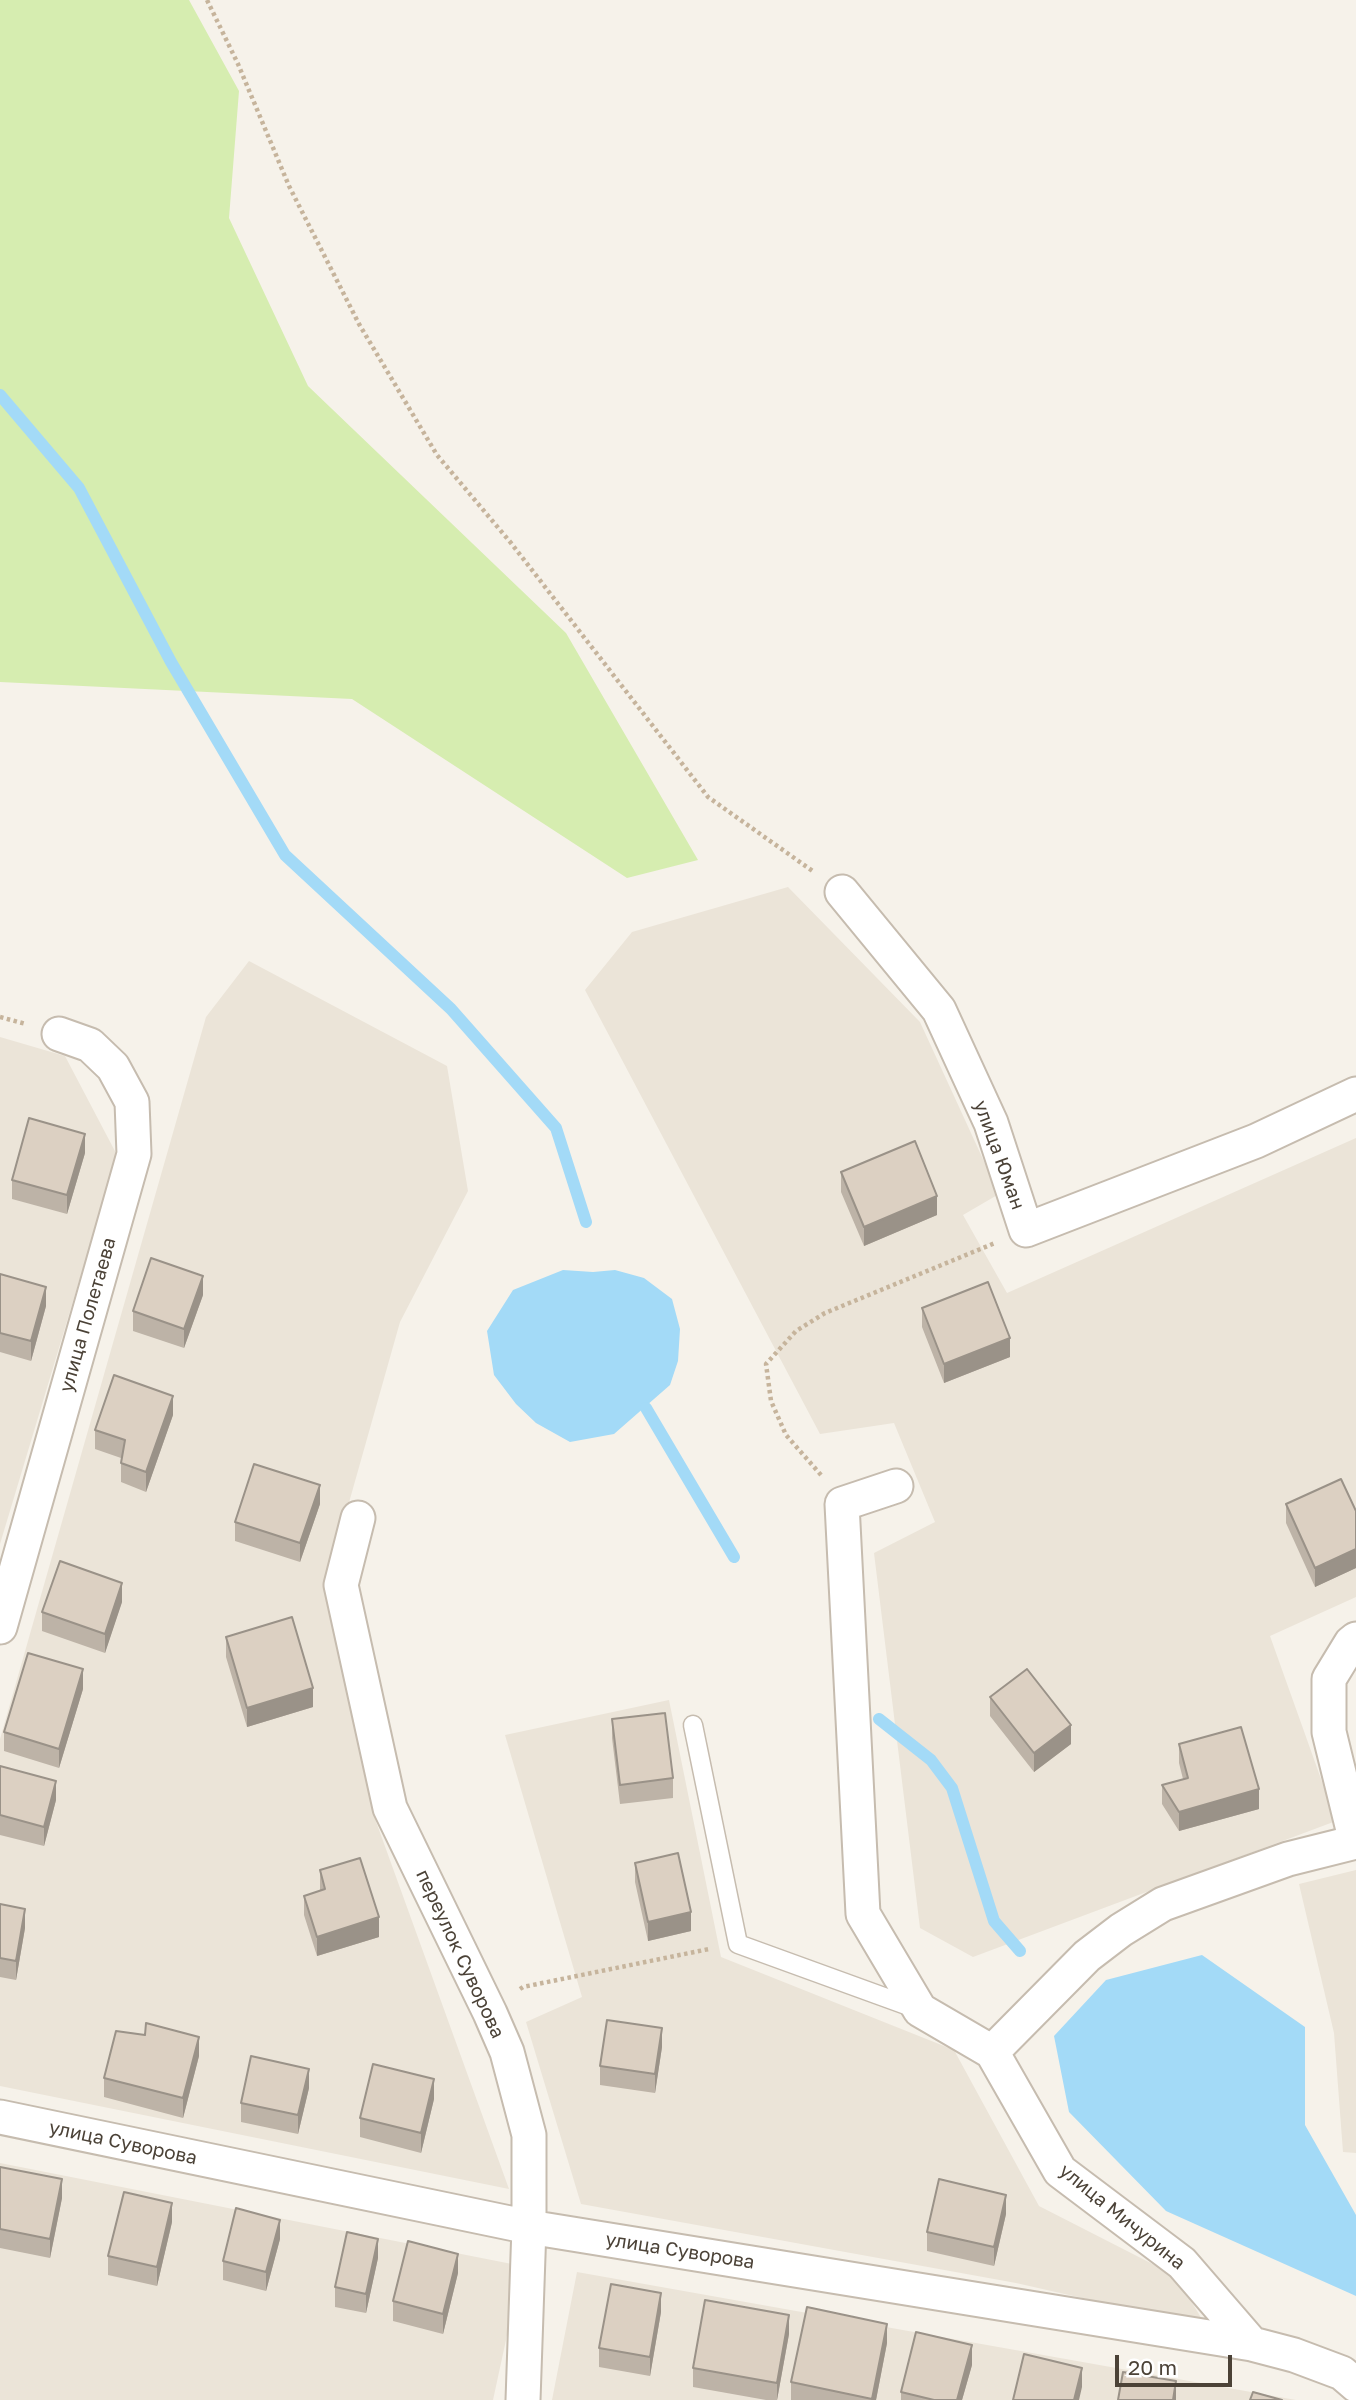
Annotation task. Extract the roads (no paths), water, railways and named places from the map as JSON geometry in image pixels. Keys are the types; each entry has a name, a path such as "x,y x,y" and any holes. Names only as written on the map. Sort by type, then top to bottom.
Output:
{"street":[{"name":"улица Юман","path":"842,892 939,1010 991,1123 1026,1230 1256,1141 1356,1094"},
{"name":"улица Полетаева","path":"0,1627 134,1154 132,1102 113,1067 90,1045 59,1034"},
{"path":"896,1486 842,1504 863,1914 920,2010 992,2052 1087,1956 1121,1930 1163,1904 1287,1859 1356,1842 1329,1732 1329,1679 1356,1639"},
{"name":"переулок Суворова","path":"358,1518 341,1585 390,1808 507,2052 529,2135 523,2400"},
{"name":"улица Мичурина","path":"992,2052 1060,2171 1182,2263 1252,2344"},
{"name":"улица Суворова","path":"0,2118 529,2227 1252,2344 1294,2355 1342,2373 1356,2385"}],"lane":[{"path":"693,1725 738,1944 920,2010"}],"water":[{"path":"563,1270 615,1270 644,1278 672,1299 680,1329 678,1361 670,1385 614,1434 570,1442 536,1423 516,1404 494,1375 487,1331 513,1290"},
{"path":"1202,1955 1305,2027 1305,2125 1356,2215 1356,2296 1166,2211 1069,2112 1054,2036 1106,1980"}],"waterway":[{"path":"0,395 79,488 171,662 285,855 451,1009 556,1128 586,1222"},
{"path":"646,1408 734,1557"},
{"path":"879,1719 931,1760 952,1788 994,1921 1020,1951"}]}
